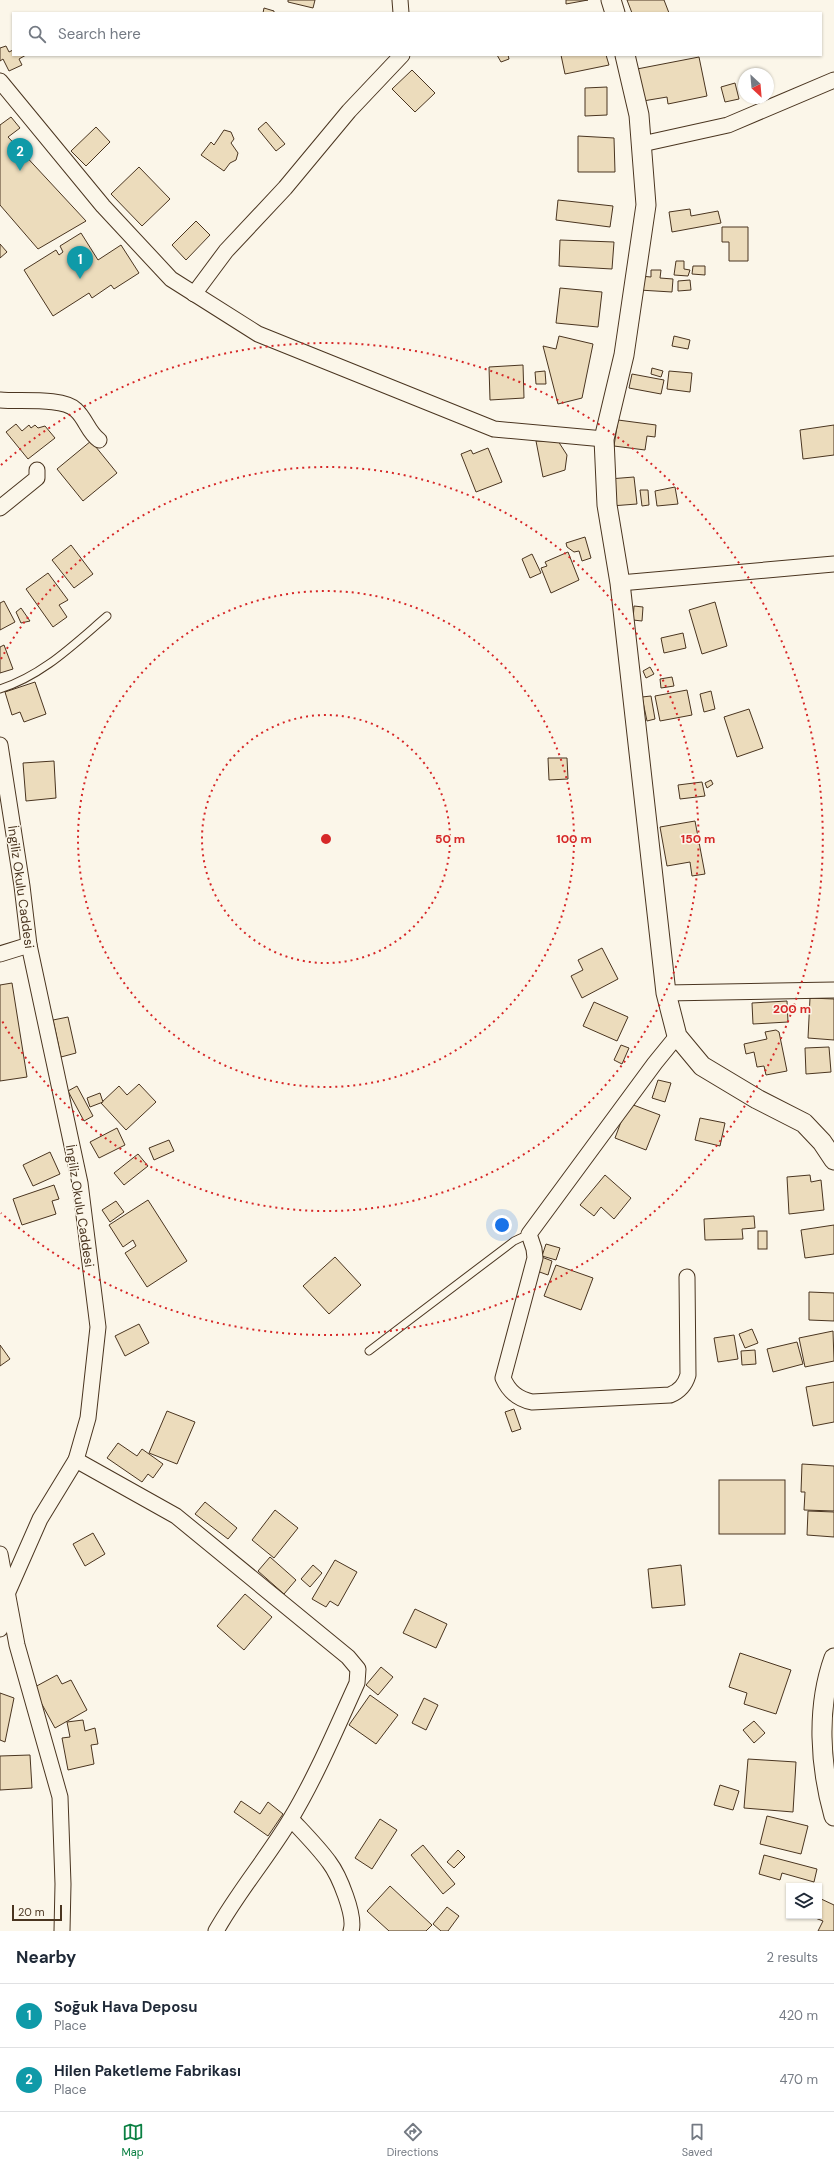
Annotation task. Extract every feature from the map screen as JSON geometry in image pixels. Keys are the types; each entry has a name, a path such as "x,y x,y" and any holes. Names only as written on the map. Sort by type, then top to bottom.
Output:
{"street":[{"path":"400,0 401,12"},
{"path":"611,0 615,12"},
{"path":"194,294 226,250 285,188 349,111 401,56"},
{"path":"625,56 639,116 646,205 624,355 604,439 607,506 620,583 666,993 677,1036 702,1066 757,1099 804,1123 822,1142 834,1160"},
{"path":"642,144 728,125 834,80"},
{"path":"0,81 103,206 171,279 258,334 494,429 604,439"},
{"path":"0,400 63,403 76,410 92,434 99,440"},
{"path":"0,508 37,478 37,470"},
{"path":"620,583 834,564"},
{"name":"İngiliz Okulu Caddesi","path":"0,745 2,775 22,886 29,944 80,1183 98,1327 88,1418 76,1460 40,1519 8,1594 0,1629"},
{"path":"0,954 29,944"},
{"path":"666,993 834,990"},
{"path":"677,1036 655,1063 529,1234 534,1249 535,1258 503,1378 511,1392 524,1400 540,1402 670,1395 680,1390 688,1376 688,1277"},
{"path":"76,1460 176,1516 348,1657 358,1669 357,1683 291,1818 272,1849 233,1902 216,1931"},
{"path":"0,1554 17,1645 60,1797 63,1884 62,1931"},
{"path":"834,1658 822,1747 834,1816"},
{"path":"291,1818 330,1864 350,1906 355,1929"}],"lane":[{"path":"0,689 35,675 52,663 107,616"},
{"path":"369,1351 514,1241 529,1234"}],"building":[{"path":"288,0 315,0 313,8 288,2"},
{"path":"566,0 588,0 566,4"},
{"path":"627,0 664,0 669,12 632,12"},
{"path":"264,8 274,11 274,12 263,12"},
{"path":"6,46 9,52 12,50 12,56 24,56 19,59 22,65 9,71 3,59 0,61 0,48"},
{"path":"498,56 508,56 509,59 501,62"},
{"path":"561,56 606,56 609,65 565,74"},
{"path":"699,57 707,96 668,104 667,97 643,101 637,69"},
{"path":"412,70 435,93 415,112 392,89"},
{"path":"735,83 738,99 725,102 721,87"},
{"path":"607,87 607,115 585,116 585,88"},
{"path":"11,117 20,128 8,137 86,221 38,249 0,205 0,125"},
{"path":"266,122 285,144 276,151 258,129"},
{"path":"96,127 110,142 86,166 71,151"},
{"path":"224,130 231,132 234,139 231,143 238,153 236,160 230,163 224,171 201,155 211,142 214,145"},
{"path":"578,136 614,138 615,172 578,172"},
{"path":"139,167 170,199 142,226 111,194"},
{"path":"558,200 613,206 610,227 556,220"},
{"path":"690,209 691,216 718,211 721,223 672,232 669,212"},
{"path":"196,221 210,235 186,260 172,245"},
{"path":"722,227 748,227 748,261 729,261 729,242 722,242"},
{"path":"81,233 98,260 121,245 139,273 114,289 111,285 92,298 89,293 53,316 24,270 56,250 59,255 63,252 60,246"},
{"path":"560,240 614,242 612,269 559,266"},
{"path":"0,244 7,252 0,258"},
{"path":"676,261 684,261 684,269 690,270 688,276 674,275"},
{"path":"693,266 705,266 705,275 692,274"},
{"path":"651,270 661,270 660,278 673,279 672,292 639,290 640,276 651,277"},
{"path":"690,280 691,290 678,291 678,281"},
{"path":"560,288 602,292 598,327 556,323"},
{"path":"559,336 593,344 582,398 558,404 543,346 556,349"},
{"path":"674,336 690,340 688,349 672,346"},
{"path":"523,365 524,398 490,400 489,367"},
{"path":"652,368 663,371 661,377 651,374"},
{"path":"545,371 546,384 536,384 535,372"},
{"path":"669,371 692,373 690,392 667,389"},
{"path":"632,374 664,380 661,394 629,388"},
{"path":"618,420 656,425 655,437 647,436 645,450 614,446"},
{"path":"16,424 22,431 29,425 31,428 35,425 38,428 45,426 55,438 28,459 6,432"},
{"path":"834,425 834,455 803,459 800,430"},
{"path":"91,441 117,473 83,501 57,469"},
{"path":"536,441 558,441 567,455 565,470 543,477"},
{"path":"488,448 502,482 476,492 461,454 471,450 473,454"},
{"path":"634,477 637,504 611,506 609,479"},
{"path":"675,487 678,504 657,506 655,491"},
{"path":"640,490 648,490 649,505 642,506"},
{"path":"585,537 591,558 582,561 579,551 574,552 567,547 566,543"},
{"path":"71,545 93,574 74,588 52,560"},
{"path":"568,552 579,580 551,593 541,568 547,566 545,562"},
{"path":"532,554 541,573 530,578 522,559"},
{"path":"48,573 68,600 59,605 67,617 53,627 26,589"},
{"path":"4,601 15,622 0,630 0,603"},
{"path":"715,602 727,646 702,654 689,610"},
{"path":"634,606 643,607 642,621 633,620"},
{"path":"21,608 30,621 21,623 16,612"},
{"path":"683,633 686,648 664,653 661,638"},
{"path":"4,645 13,669 0,673 0,647"},
{"path":"650,667 654,674 646,678 643,671"},
{"path":"672,677 674,686 661,688 660,679"},
{"path":"35,682 46,714 24,722 20,712 12,715 5,692"},
{"path":"687,690 692,715 660,721 655,696"},
{"path":"711,691 715,709 704,712 700,694"},
{"path":"651,696 655,719 647,721 642,697"},
{"path":"749,709 763,748 737,757 724,717"},
{"path":"548,758 567,758 568,779 549,780"},
{"path":"54,761 56,798 26,801 23,763"},
{"path":"711,780 713,784 707,788 705,783"},
{"path":"702,782 705,796 680,799 678,785"},
{"path":"695,821 705,874 692,876 690,862 667,866 660,827"},
{"path":"602,948 618,979 582,998 571,976 583,970 578,960"},
{"path":"12,983 27,1077 0,1081 0,985"},
{"path":"810,998 834,999 834,1040 808,1038"},
{"path":"787,1001 788,1022 753,1024 752,1003"},
{"path":"594,1002 628,1017 617,1041 583,1026"},
{"path":"68,1017 76,1053 61,1057 53,1020"},
{"path":"776,1030 779,1032 787,1071 766,1075 764,1066 757,1067 754,1052 746,1054 744,1044 767,1039 765,1032"},
{"path":"621,1045 629,1048 622,1064 614,1060"},
{"path":"829,1047 831,1072 806,1074 805,1048"},
{"path":"658,1080 671,1083 665,1102 652,1098"},
{"path":"139,1084 156,1102 126,1130 101,1103 119,1086 127,1095"},
{"path":"77,1086 93,1116 84,1121 68,1091"},
{"path":"100,1093 103,1102 90,1107 87,1098"},
{"path":"628,1103 660,1115 646,1150 615,1138"},
{"path":"700,1118 725,1123 720,1146 695,1140"},
{"path":"117,1128 125,1145 99,1158 90,1142"},
{"path":"169,1140 174,1151 154,1160 149,1148"},
{"path":"50,1152 60,1174 33,1186 23,1165"},
{"path":"138,1154 148,1166 124,1185 114,1173"},
{"path":"605,1175 631,1198 614,1219 601,1207 594,1216 580,1205"},
{"path":"810,1175 811,1182 821,1180 824,1210 789,1214 787,1177"},
{"path":"54,1185 59,1199 52,1201 56,1214 22,1225 13,1199"},
{"path":"148,1200 187,1261 147,1287 125,1253 136,1246 133,1240 123,1247 109,1225"},
{"path":"116,1201 124,1212 110,1222 102,1210"},
{"path":"754,1216 755,1228 742,1229 743,1239 705,1240 704,1219"},
{"path":"834,1225 834,1254 805,1258 801,1230"},
{"path":"758,1231 767,1231 767,1249 758,1249"},
{"path":"546,1244 560,1248 556,1260 542,1256"},
{"path":"539,1256 552,1261 548,1275 534,1270"},
{"path":"335,1257 361,1285 329,1314 303,1286"},
{"path":"556,1265 593,1278 581,1310 544,1296"},
{"path":"809,1292 834,1293 834,1321 809,1320"},
{"path":"139,1324 149,1343 125,1356 115,1336"},
{"path":"752,1329 758,1343 745,1348 739,1334"},
{"path":"833,1331 834,1361 805,1367 799,1338"},
{"path":"734,1335 738,1359 718,1362 714,1338"},
{"path":"797,1342 803,1364 773,1372 767,1349"},
{"path":"0,1345 10,1359 0,1366"},
{"path":"755,1350 756,1364 742,1365 741,1351"},
{"path":"834,1382 834,1422 813,1426 806,1387"},
{"path":"514,1409 521,1429 512,1432 505,1412"},
{"path":"167,1411 195,1422 177,1464 149,1453"},
{"path":"118,1443 137,1456 142,1449 163,1464 153,1478 148,1474 142,1482 107,1458"},
{"path":"802,1464 834,1466 834,1511 804,1510 805,1492 801,1492"},
{"path":"719,1480 785,1480 785,1534 719,1534"},
{"path":"205,1502 237,1528 228,1539 195,1514"},
{"path":"275,1510 298,1528 274,1558 252,1540"},
{"path":"808,1511 834,1512 834,1537 807,1535"},
{"path":"93,1533 105,1554 85,1566 73,1544"},
{"path":"270,1557 296,1580 284,1594 258,1571"},
{"path":"335,1560 357,1572 338,1606 330,1601 326,1607 312,1599"},
{"path":"313,1565 322,1573 310,1587 301,1579"},
{"path":"681,1565 685,1605 652,1608 648,1569"},
{"path":"245,1594 272,1617 244,1650 217,1626"},
{"path":"415,1609 447,1624 436,1648 403,1633"},
{"path":"740,1653 791,1670 776,1714 744,1704 747,1693 729,1687"},
{"path":"381,1667 393,1677 378,1695 366,1685"},
{"path":"57,1675 62,1684 71,1680 87,1710 55,1728 33,1688"},
{"path":"0,1693 14,1698 5,1742 0,1740"},
{"path":"370,1695 398,1715 376,1744 349,1725"},
{"path":"424,1698 438,1705 426,1730 412,1723"},
{"path":"83,1720 85,1731 95,1728 98,1744 91,1745 94,1764 68,1770 62,1738 70,1737 67,1722"},
{"path":"754,1721 765,1733 754,1743 743,1730"},
{"path":"30,1755 32,1788 0,1790 0,1756"},
{"path":"748,1759 796,1762 793,1812 744,1808"},
{"path":"720,1785 739,1791 733,1810 714,1805"},
{"path":"241,1801 260,1814 268,1802 283,1814 268,1836 234,1812"},
{"path":"767,1816 808,1826 801,1854 760,1844"},
{"path":"380,1819 397,1830 372,1869 355,1858"},
{"path":"423,1845 455,1884 443,1894 411,1855"},
{"path":"458,1850 465,1857 454,1868 447,1862"},
{"path":"764,1855 817,1869 814,1882 782,1873 780,1880 759,1874"},
{"path":"390,1886 432,1925 426,1931 389,1931 367,1911"},
{"path":"822,1899 834,1905 834,1931 818,1931 823,1921 818,1919 822,1919"},
{"path":"447,1907 459,1916 448,1931 441,1931 433,1924"}],"place":[{"name":"Hilen Paketleme Fabrikası","path":"20,171"},
{"name":"Soğuk Hava Deposu","path":"80,279"}]}
